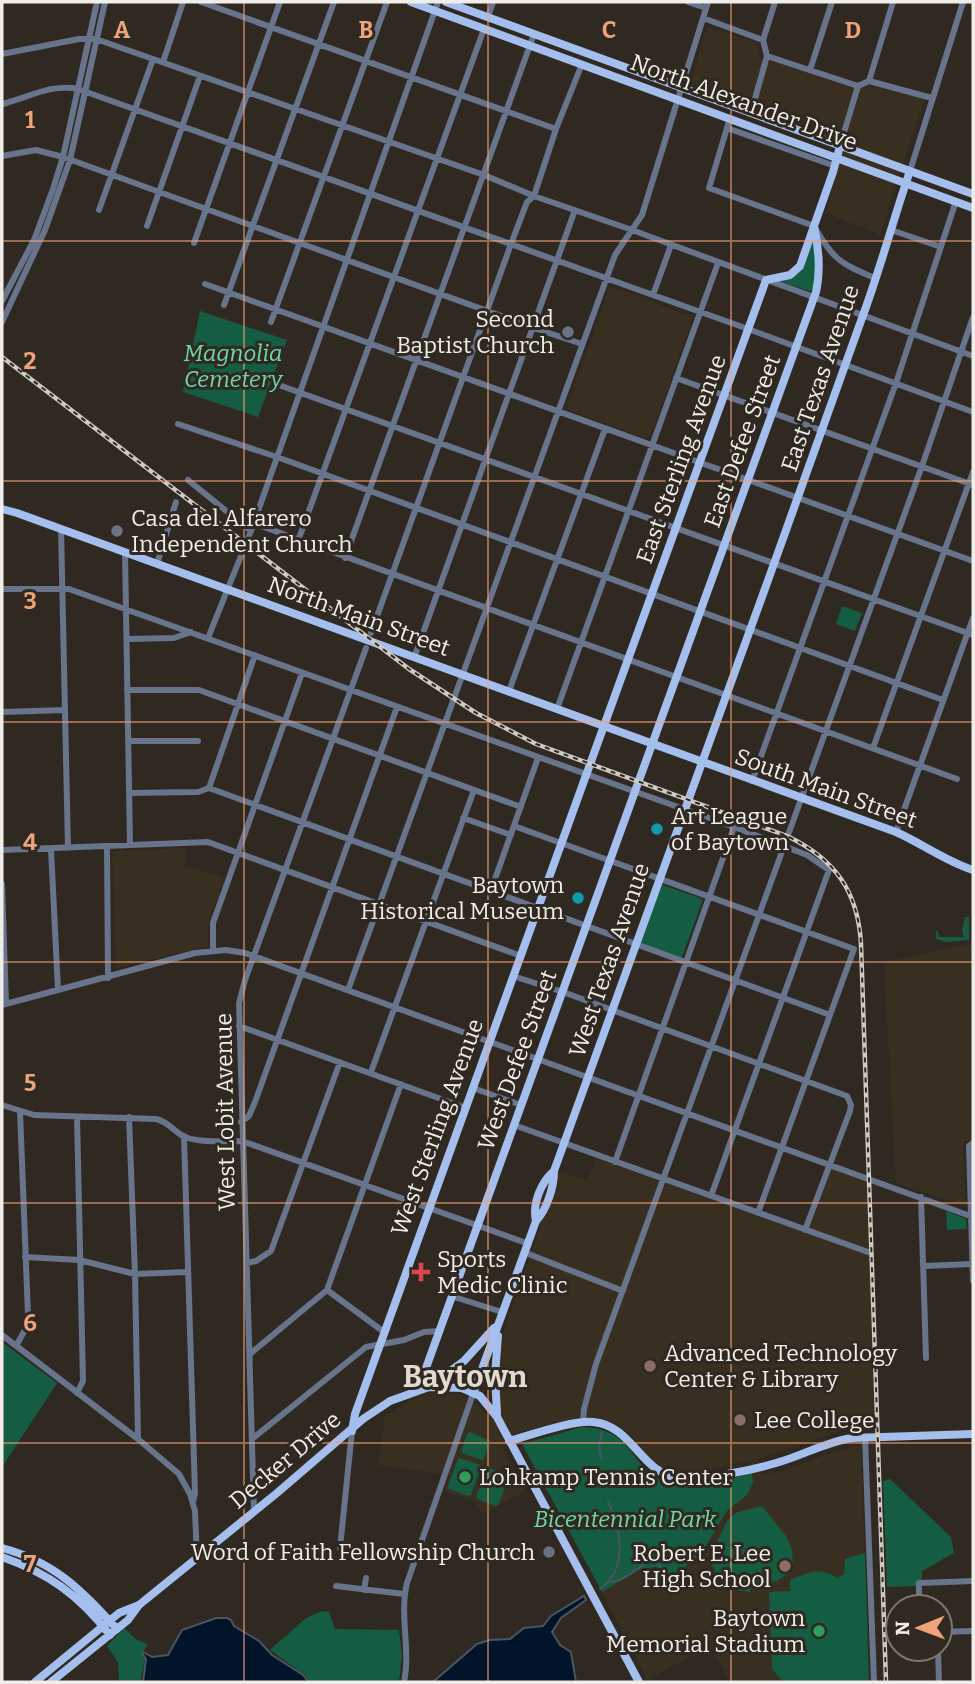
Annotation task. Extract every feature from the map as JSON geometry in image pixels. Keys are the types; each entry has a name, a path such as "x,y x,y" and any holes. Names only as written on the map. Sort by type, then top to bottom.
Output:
{"main road":[{"name":"North Alexander Drive","path":"411,2 784,138 836,162 906,182 973,208"},
{"name":"North Alexander Drive","path":"446,2 973,194"},
{"path":"603,71 607,61"},
{"path":"784,138 789,128"},
{"name":"East Defee Street","path":"651,744 773,414 813,297 819,274 818,244 814,226 840,146"},
{"name":"East Texas Avenue","path":"702,762 863,316 910,171"},
{"path":"766,280 790,275 798,268 814,226"},
{"name":"East Sterling Avenue","path":"604,727 766,280"},
{"name":"North Main Street","path":"2,509 702,762"},
{"name":"West Sterling Avenue","path":"352,1430 355,1413 428,1209 604,727"},
{"name":"West Defee Street","path":"418,1390 651,744"},
{"name":"South Main Street","path":"702,762 896,832 942,858 973,870"},
{"name":"West Texas Avenue","path":"474,1391 527,1249 536,1221 541,1187 554,1171 702,762"},
{"path":"429,1387 464,1361 501,1316"},
{"path":"497,1417 495,1375 501,1316"},
{"name":"Decker Drive","path":"51,1682 128,1620 139,1605 363,1419 390,1401 429,1387 474,1391"},
{"path":"474,1391 497,1417 639,1682"},
{"path":"509,1441 592,1422 612,1427 626,1437 643,1458 659,1471 678,1478 697,1478 776,1463 832,1441 865,1437 973,1434"},
{"path":"2,1548 16,1552 90,1599 113,1632"},
{"path":"13,1561 16,1552"},
{"path":"2,1557 55,1575"},
{"name":"Decker Drive","path":"36,1682 118,1613 139,1605"}],"street":[{"path":"2,322 67,159 97,2"},
{"path":"92,39 105,2"},
{"path":"163,62 183,2"},
{"path":"201,2 556,129"},
{"path":"224,10 227,2"},
{"path":"194,243 280,2"},
{"path":"224,305 334,2"},
{"path":"271,322 387,2"},
{"path":"208,638 251,531 438,2"},
{"path":"488,17 493,2"},
{"path":"348,990 615,254 642,215 707,5 688,2"},
{"path":"751,113 768,56 763,40 775,2"},
{"path":"810,70 832,2"},
{"path":"869,81 893,2"},
{"name":"East Texas Avenue","path":"910,171 963,2"},
{"path":"703,18 763,40"},
{"path":"298,541 484,29"},
{"path":"345,558 534,34"},
{"path":"2,54 92,39 484,175 534,196 973,356"},
{"path":"768,56 859,86 869,81 932,98"},
{"path":"99,210 153,59"},
{"path":"371,633 486,311 527,202 534,196 556,129 582,64"},
{"path":"147,226 200,76"},
{"path":"2,104 67,86 82,90 973,412"},
{"path":"840,146 859,86"},
{"path":"730,118 709,188 814,226 838,260 875,278"},
{"path":"727,128 836,162"},
{"path":"2,156 36,150 67,159 582,344"},
{"path":"752,780 896,383 956,201"},
{"path":"414,658 575,210"},
{"path":"891,230 941,247"},
{"path":"653,295 671,245"},
{"path":"2,301 30,254"},
{"path":"556,709 718,263"},
{"path":"205,284 973,561"},
{"path":"583,1422 596,1364 922,466 973,317"},
{"path":"676,378 971,484"},
{"path":"276,384 970,634"},
{"path":"178,424 277,457 943,700"},
{"path":"509,691 605,429"},
{"path":"873,748 944,549 971,484 973,472"},
{"path":"188,480 251,531"},
{"path":"157,564 176,502"},
{"path":"253,523 957,779"},
{"path":"61,529 68,848"},
{"path":"125,552 130,845"},
{"path":"2,589 61,587 734,827 807,855 829,870 711,1196"},
{"path":"896,832 943,700 970,634 973,618"},
{"path":"127,639 174,638 191,632"},
{"name":"West Lobit Avenue","path":"254,1512 239,1003 301,823 366,648"},
{"path":"209,788 255,655"},
{"path":"212,950 213,923 302,673"},
{"path":"127,690 199,690 521,807"},
{"path":"241,1122 256,1102 397,707"},
{"path":"2,712 65,710"},
{"path":"128,741 198,741"},
{"path":"490,892 538,758"},
{"path":"129,793 198,792 209,788 830,1015"},
{"path":"371,1072 474,790"},
{"path":"463,818 511,835"},
{"path":"514,826 854,949 758,1213"},
{"path":"615,1161 734,827"},
{"path":"2,850 208,842 521,956"},
{"path":"107,846 108,978"},
{"path":"51,849 58,990"},
{"path":"2,884 4,1004 195,953 212,950 236,951 973,1216"},
{"path":"513,976 847,1096 850,1111 806,1230"},
{"path":"239,1026 466,1108"},
{"path":"247,1264 271,1251 340,1062"},
{"path":"250,1354 327,1290 401,1084"},
{"path":"473,1088 521,1105"},
{"path":"2,1105 34,1115 129,1117 163,1121 184,1136 242,1141 477,1227 623,1291"},
{"path":"16,1346 28,1320 20,1111"},
{"path":"77,1117 83,1381 77,1392"},
{"path":"129,1117 138,1439"},
{"path":"514,1125 868,1252"},
{"path":"184,1136 193,1502 197,1559"},
{"path":"972,1143 969,1146 973,1281"},
{"path":"921,1197 926,1358"},
{"path":"24,1257 79,1260 135,1274 188,1272"},
{"path":"923,1266 973,1264"},
{"path":"327,1290 384,1332"},
{"path":"452,1296 501,1316"},
{"path":"252,1439 366,1347 404,1340 424,1332 439,1331"},
{"path":"2,1335 138,1439 179,1474 193,1502"},
{"name":"West Texas Avenue","path":"404,1682 407,1658 403,1620 404,1594 474,1391"},
{"name":"West Sterling Avenue","path":"352,1430 340,1548 415,1557"},
{"path":"865,1437 874,1682"},
{"path":"179,1474 194,1470"},
{"path":"365,1590 366,1578"},
{"path":"919,1593 919,1583 973,1581"},
{"path":"336,1586 404,1594"},
{"path":"954,1632 973,1631"},
{"path":"938,1663 939,1682"}],"shaded area":[{"path":"707,27 757,43 761,59 925,99 880,235 826,213 845,139 690,83"},
{"path":"610,286 693,317 651,435 645,438 566,409"},
{"path":"185,848 185,868 195,868 224,878 208,926 208,946 116,968 112,853"},
{"path":"973,943 973,1139 963,1142 966,1206 896,1183 884,962"},
{"name":"Lee College","path":"596,1158 807,1234 831,1168 868,1181 875,1429 841,1431 757,1460 761,1475 786,1470 836,1451 861,1446 869,1682 730,1682 711,1646 647,1680 602,1592 639,1570 705,1551 714,1529 726,1512 746,1495 753,1483 750,1461 689,1473 664,1470 622,1428 589,1416 514,1433 503,1448 525,1491 483,1514 475,1502 444,1491 450,1475 378,1465 385,1416 412,1400 428,1393 459,1394 478,1405 487,1415 500,1401 498,1377 503,1334 560,1171 587,1181"}],"green space":[{"path":"813,240 816,273 813,290 780,281 800,271"},
{"name":"Magnolia Cemetery","path":"200,311 287,340 258,417 183,392"},
{"path":"842,606 862,613 855,631 836,624"},
{"path":"660,884 703,899 682,958 640,944"},
{"path":"965,917 969,917 969,940 946,942 936,939 936,931 939,937 964,937 962,930"},
{"path":"946,1211 966,1219 967,1229 947,1230"},
{"path":"2,1342 57,1383 2,1467"},
{"name":"Bicentennial Park","path":"582,1427 613,1434 645,1468 665,1481 697,1483 752,1473 753,1483 747,1495 726,1512 699,1558 670,1576 656,1567 639,1570 602,1592 522,1444"},
{"name":"Lohkamp Tennis Center","path":"470,1432 490,1441 484,1459 462,1453"},
{"name":"Lohkamp Tennis Center","path":"460,1458 481,1467 469,1496 449,1489 448,1486"},
{"name":"Lohkamp Tennis Center","path":"488,1468 509,1477 496,1506 477,1499 476,1496"},
{"path":"890,1479 951,1537 954,1553 922,1571 922,1579 916,1586 887,1587 883,1481"},
{"path":"762,1506 786,1536 792,1550 793,1566 790,1572 777,1581 751,1587 750,1592 724,1588 711,1563 715,1546 727,1521 735,1513"},
{"name":"Baytown Memorial Stadium","path":"865,1553 869,1682 783,1682 772,1669 769,1592 790,1591 790,1580 814,1572 825,1572 837,1578 844,1574 845,1559"},
{"path":"322,1611 329,1612 335,1629 399,1630 402,1655 399,1682 310,1682 306,1676 270,1650 306,1618"},
{"path":"124,1628 137,1640 148,1644 142,1653 145,1659 140,1682 119,1682 118,1662 107,1646"}],"water":[{"path":"584,1596 586,1600 561,1618 552,1632 560,1645 571,1652 576,1682 433,1682 477,1644 510,1639 524,1628 543,1626 551,1616"},
{"path":"216,1618 231,1620 234,1626 259,1641 272,1655 303,1675 309,1682 143,1682 146,1659 143,1652 152,1657 168,1655 182,1630"}],"waterway":[{"path":"601,1458 599,1445 602,1432"},
{"path":"600,1589 609,1581 619,1560 617,1525 608,1502"},
{"path":"611,1582 627,1576 651,1560 669,1572"}],"railway":[{"path":"2,357 409,669 476,713 536,744 787,836 818,855 841,879 855,908 861,944 886,1682"}],"place":[{"name":"Second Baptist Church","path":"568,332"},
{"name":"Casa del Alfarero Independent Church","path":"117,531"},
{"name":"Art League of Baytown","path":"657,829"},
{"name":"Baytown Historical Museum","path":"578,898"},
{"name":"Sports Medic Clinic","path":"421,1272"},
{"name":"Advanced Technology Center & Library","path":"650,1366"},
{"name":"Lee College","path":"740,1420"},
{"name":"Lohkamp Tennis Center","path":"465,1477"},
{"name":"Word of Faith Fellowship Church","path":"549,1552"},
{"name":"Robert E. Lee High School","path":"785,1566"},
{"name":"Baytown Memorial Stadium","path":"819,1631"}],"district":[{"name":"Baytown","path":"465,1377"}]}
